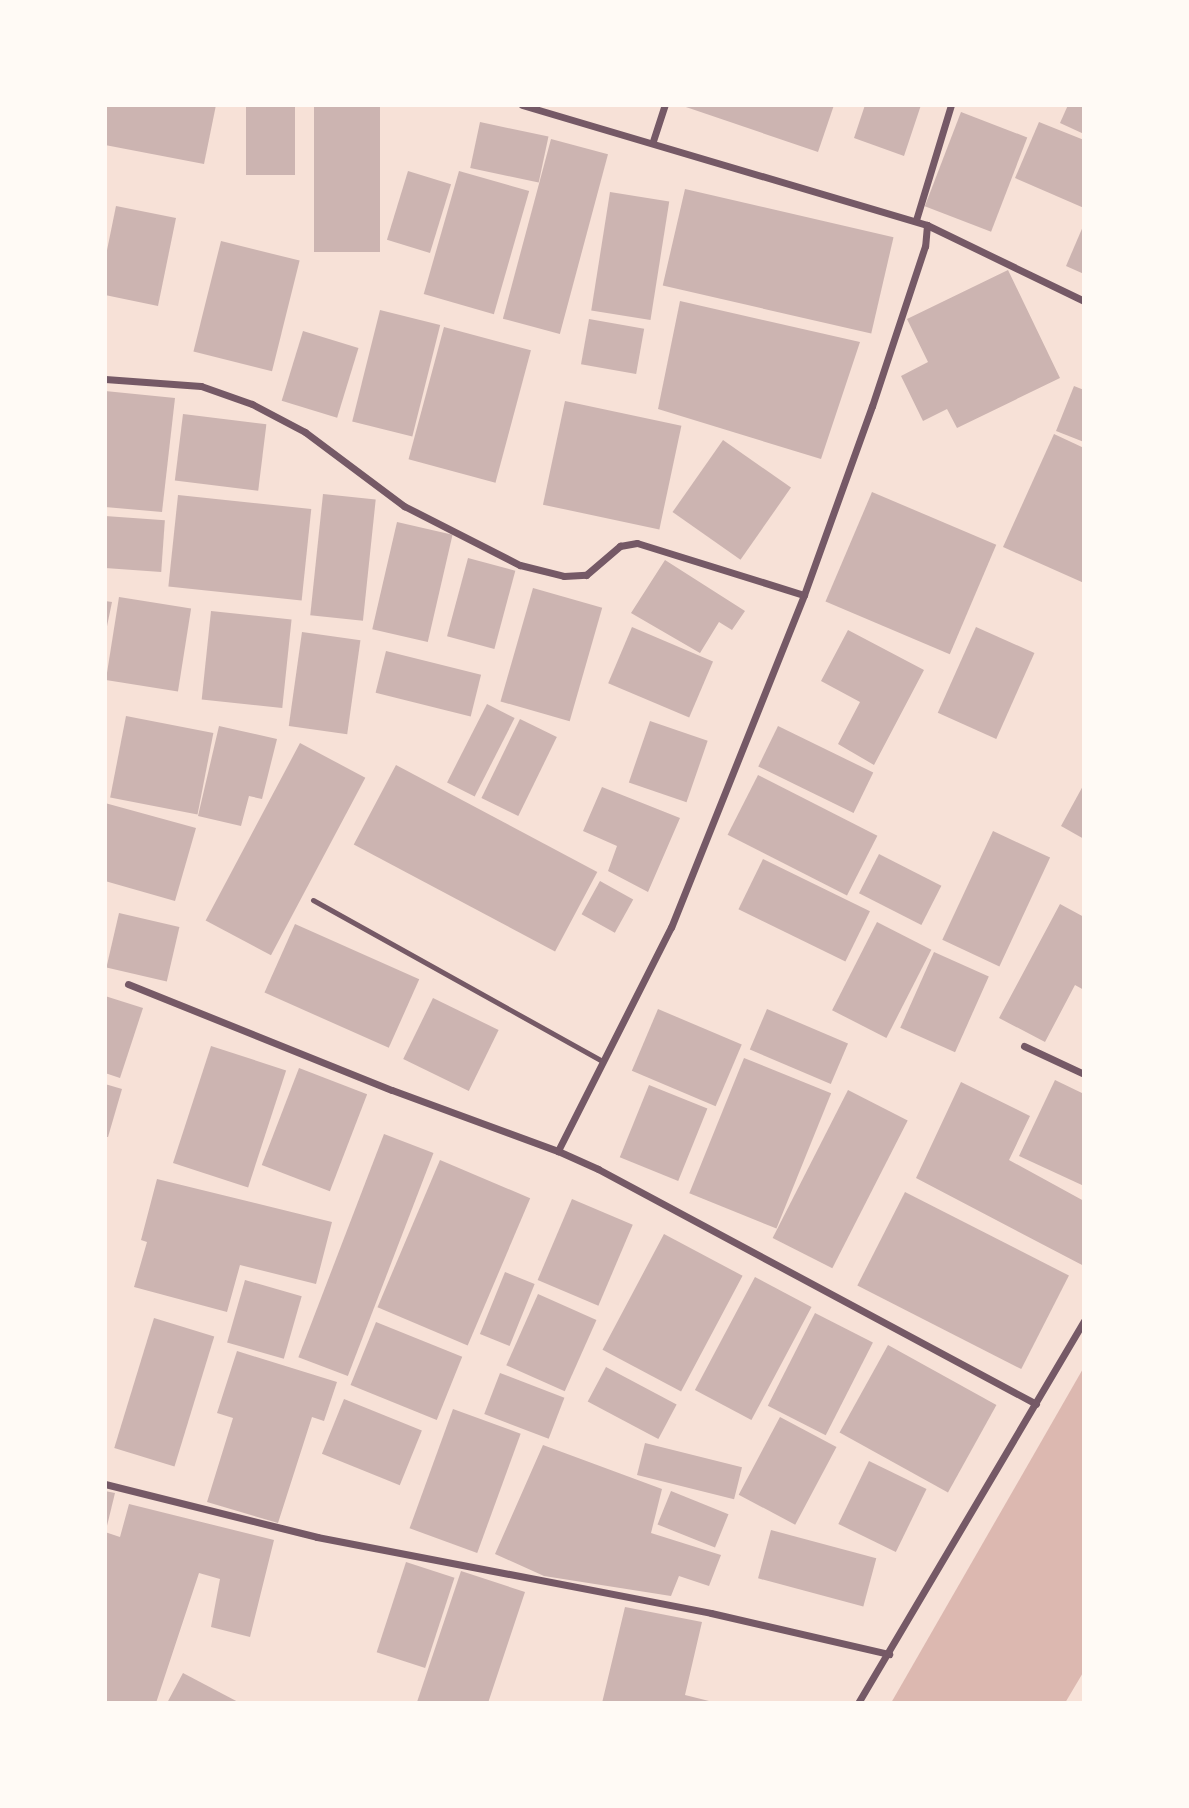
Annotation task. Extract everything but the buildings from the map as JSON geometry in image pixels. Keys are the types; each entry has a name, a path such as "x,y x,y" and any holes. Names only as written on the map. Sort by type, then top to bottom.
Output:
{"street":[{"path":"522,105 653,141 916,220 1084,301"},
{"path":"653,141 666,105"},
{"path":"916,220 951,105"},
{"path":"558,1151 671,927 804,594 872,406 925,246 927,225"},
{"path":"105,379 201,386 252,404 305,432 360,476 404,506 520,565 564,576 586,575 620,546 637,542 804,594"},
{"path":"128,984 598,1169 1036,1404"},
{"path":"1024,1045 1084,1074"},
{"path":"858,1703 1084,1321"},
{"path":"105,1484 317,1537 711,1613 889,1654"}],"lane":[{"path":"313,900 602,1061"}],"shaded area":[{"path":"1084,1367 1084,1671 1065,1703 891,1703"}]}
